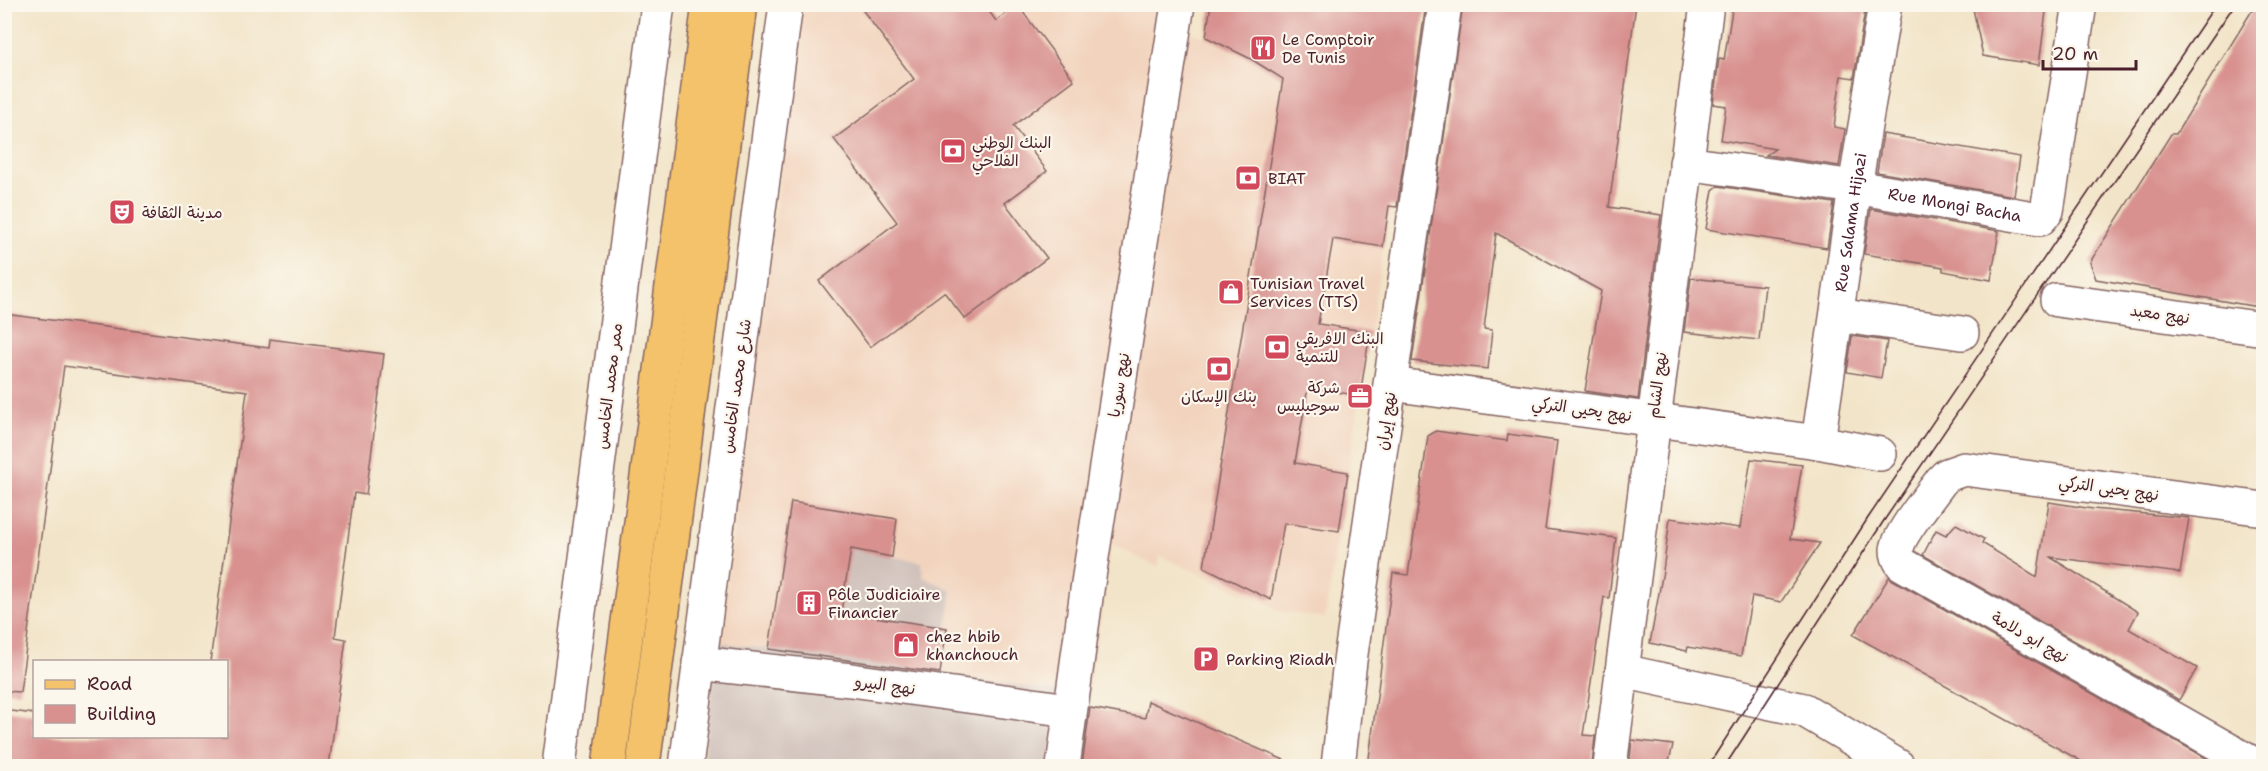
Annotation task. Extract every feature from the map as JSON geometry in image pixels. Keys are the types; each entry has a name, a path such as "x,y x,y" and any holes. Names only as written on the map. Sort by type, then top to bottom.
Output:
{"main road":[{"path":"609,766 709,4"},
{"path":"643,766 741,4"}],"street":[{"name":"ممر محمد الخامس","path":"559,766 658,4"},
{"name":"شارع محمد الخامس","path":"686,766 786,4"},
{"name":"نهج سوريا","path":"1063,766 1069,710 1178,4"},
{"name":"نهج إيران","path":"1338,766 1350,661 1445,4"},
{"name":"نهج الشام","path":"1610,766 1707,4"},
{"name":"Rue Salama Hijazi","path":"1818,442 1855,187 1885,4"},
{"name":"Rue Mongi Bacha","path":"1686,163 1855,187 2033,218 2043,217 2047,212 2080,4"},
{"name":"نهج معبد","path":"2057,300 2264,329"},
{"path":"1837,315 1962,333"},
{"name":"نهج يحيى التركي","path":"1391,384 1818,442 1880,454"},
{"name":"نهج يحيى التركي","path":"1954,471 1964,469 2264,509"},
{"name":"نهج ابو دلامة","path":"1954,471 1941,481 1902,536 1897,549 1898,558 1902,564 2257,766"},
{"name":"نهج البيرو","path":"699,663 851,680 1069,710"},
{"path":"1622,671 1804,710 1898,766"}],"shaded area":[{"path":"803,5 1165,5 1162,27 1206,37 1251,59 1292,85 1408,168 1392,193 1325,618 1280,611 1160,556 1158,567 1111,544 1087,708 1058,691 940,674 952,590 851,550 834,658 719,642"},
{"path":"851,549 922,562 923,577 952,590 940,674 1058,691 1048,766 702,766 719,642 834,658"}],"building":[{"path":"858,4 984,4 996,21 1017,4 1074,80 1013,126 1047,171 1005,203 1047,258 965,319 944,292 870,347 819,281 897,222 834,139 914,79"},
{"path":"1211,4 1426,4 1397,207 1389,206 1383,247 1333,239 1318,324 1370,332 1360,396 1308,387 1295,463 1348,472 1339,531 1284,523 1271,600 1204,567 1283,79 1251,59 1206,37"},
{"path":"1463,4 1636,4 1609,207 1661,215 1638,399 1585,391 1601,291 1496,233 1484,329 1492,330 1488,369 1412,361"},
{"path":"1733,4 1866,4 1854,78 1841,76 1834,127 1845,129 1839,166 1766,155 1775,149 1721,140 1726,106 1713,104 1719,59 1724,60"},
{"path":"1972,4 2047,4 2039,65 1983,56"},
{"path":"2256,4 2264,4 2264,308 2096,279 2090,262 2171,134 2176,134"},
{"path":"1883,134 2020,157 2014,196 1877,172"},
{"path":"1718,186 1834,203 1827,248 1706,229 1713,190"},
{"path":"1871,209 1999,231 1991,280 1943,271 1943,267 1864,254"},
{"path":"1691,278 1765,286 1759,340 1684,332"},
{"path":"4,314 269,348 270,339 384,354 366,495 354,493 335,637 346,639 329,766 4,766 4,710 33,714 33,738 228,738 228,660 210,660 247,391 64,366 20,692 4,691"},
{"path":"1852,336 1887,341 1881,378 1847,372"},
{"path":"1436,431 1507,441 1508,434 1557,441 1545,529 1616,538 1609,598 1604,597 1583,735 1595,736 1592,766 1368,766 1393,573 1408,575 1428,436"},
{"path":"1751,459 1802,465 1790,539 1820,543 1781,602 1752,596 1741,656 1688,647 1687,651 1650,643 1670,518 1740,528"},
{"name":"Pôle Judiciaire Financier","path":"791,502 897,519 892,557 851,549 841,612 947,628 940,673 769,649"},
{"path":"2049,502 2093,509 2189,518 2180,573 2050,557 2138,612 2129,629 2197,668 2179,700 1923,555 1936,530 1946,535 1956,524 1984,539 1982,543 2037,577"},
{"path":"1889,577 2220,766 2090,766 1853,635"},
{"path":"1148,701 1298,766 1082,766 1090,708 1145,718"},
{"path":"1632,740 1673,745 1668,766 1629,766"}],"tram line":[{"path":"1708,766 1868,518 2216,4"},
{"path":"1725,766 1883,522 2235,4"}],"place":[{"name":"Le Comptoir De Tunis","path":"1263,48"},
{"name":"البنك الوطني الفلاحي","path":"953,151"},
{"name":"BIAT","path":"1248,178"},
{"name":"مدينة الثقافة","path":"122,212"},
{"name":"Tunisian Travel Services (TTS)","path":"1231,292"},
{"name":"البنك الافريقي للتنمية","path":"1277,347"},
{"name":"بنك الإسكان","path":"1219,369"},
{"name":"شركة سوجيليس","path":"1360,396"},
{"name":"Pôle Judiciaire Financier","path":"809,603"},
{"name":"chez hbib khanchouch","path":"906,645"},
{"name":"Parking Riadh","path":"1206,659"}]}
